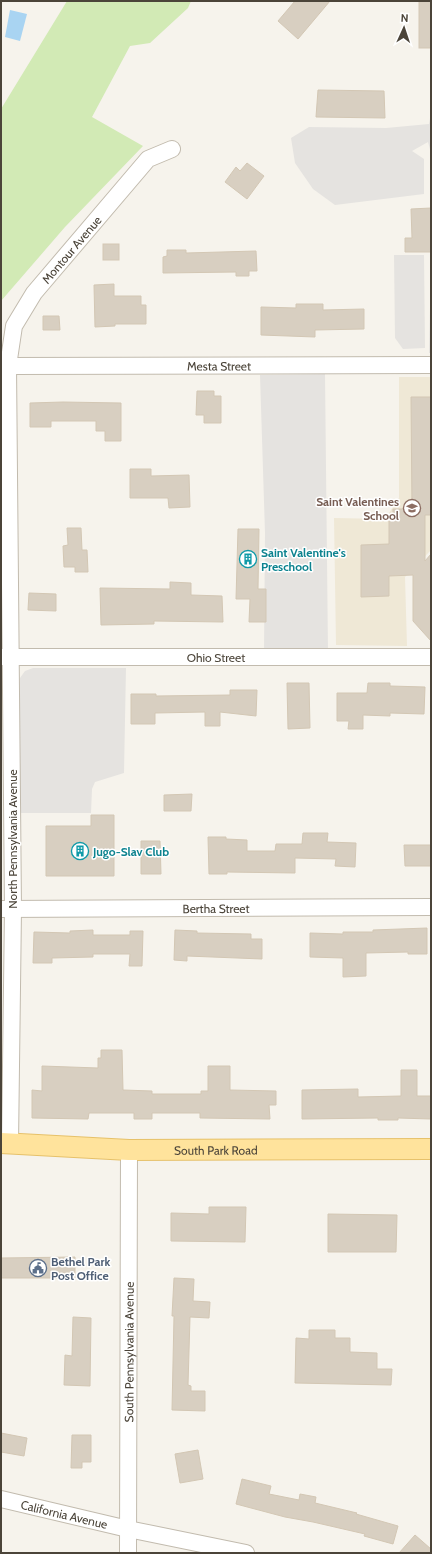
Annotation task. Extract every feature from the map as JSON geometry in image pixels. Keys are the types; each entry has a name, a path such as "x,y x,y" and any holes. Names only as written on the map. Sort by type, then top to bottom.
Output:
{"main road":[{"name":"South Park Road","path":"6,1144 129,1150 431,1149"}],"street":[{"name":"Montour Avenue","path":"4,368 14,326 34,292 148,159 172,149"},
{"name":"Mesta Street","path":"4,368 431,365"},
{"name":"North Pennsylvania Avenue","path":"4,368 7,909 6,1144"},
{"name":"Ohio Street","path":"6,657 431,656"},
{"name":"Bertha Street","path":"7,909 431,906"},
{"name":"South Pennsylvania Avenue","path":"128,1553 129,1150"},
{"name":"California Avenue","path":"1,1498 128,1529 246,1553"}],"shaded area":[{"path":"431,113 431,153 428,142 412,151 424,159 424,194 335,205 313,189 295,163 291,138 309,127 386,128 429,124"},
{"path":"394,255 424,255 425,348 403,349 395,338"},
{"path":"431,262 431,353 429,353"},
{"path":"325,374 328,652 264,652 265,533 260,375"},
{"name":"Saint Valentines School","path":"399,377 431,377 431,550 405,577 407,646 336,645 334,518 385,519 399,498"},
{"path":"33,668 126,668 124,773 95,782 92,789 91,813 19,813 19,686 20,678 25,671"}],"green space":[{"path":"67,1 191,1 188,8 150,43 130,46 92,117 143,146 65,227 1,301 1,109"}],"water":[{"path":"10,10 27,14 20,41 5,37"}],"building":[{"path":"295,1 330,1 298,39 278,21"},
{"path":"419,1 431,1 431,48 419,48"},
{"path":"318,90 384,91 385,118 316,117"},
{"path":"247,163 264,176 247,199 225,182 236,167 240,171"},
{"path":"431,208 431,252 405,252 405,238 412,238 411,209"},
{"path":"103,244 119,244 119,260 103,260"},
{"path":"167,250 186,250 186,253 256,251 257,271 249,271 249,276 236,276 236,272 163,273 163,257 167,256"},
{"path":"114,284 114,296 141,296 141,305 146,305 146,324 115,324 115,326 95,327 94,285"},
{"path":"296,304 323,304 323,310 364,309 364,329 315,330 315,337 261,335 261,307 296,308"},
{"path":"43,316 59,316 60,330 43,330"},
{"path":"197,391 214,391 214,396 221,396 221,423 204,423 204,415 196,415"},
{"path":"411,397 431,397 431,515 425,515 425,561 431,554 431,641 413,621 413,575 389,576 389,596 361,597 361,545 389,544 389,518 393,518 393,509 412,509"},
{"path":"30,403 121,403 121,441 105,441 105,431 96,431 96,421 51,421 51,427 30,427"},
{"path":"130,469 151,469 151,476 189,475 190,507 169,508 168,498 130,498"},
{"path":"67,528 81,528 82,550 87,550 88,572 75,572 75,567 64,567 63,546 68,545"},
{"name":"Saint Valentine's Preschool","path":"238,529 259,529 258,589 266,589 266,622 249,622 250,599 236,599"},
{"path":"170,582 191,583 191,595 222,596 223,622 154,621 154,624 101,625 100,588 170,589"},
{"path":"29,593 56,594 56,611 28,610"},
{"path":"287,683 309,683 310,728 288,729"},
{"path":"368,683 390,683 390,686 425,687 424,714 390,713 390,716 363,715 363,729 348,729 349,721 337,721 337,693 367,693"},
{"path":"230,690 257,690 256,716 220,712 220,726 205,726 205,712 155,713 155,724 131,724 131,694 156,694 156,696 230,695"},
{"path":"192,794 191,811 164,811 164,795"},
{"name":"Jugo-Slav Club","path":"91,815 114,815 114,876 46,876 46,826 91,826"},
{"path":"303,833 328,833 327,842 356,843 355,867 335,866 336,859 295,858 295,873 227,872 227,874 209,874 208,837 226,837 226,839 247,840 247,851 275,851 276,844 302,844"},
{"path":"141,841 160,841 161,874 141,874"},
{"path":"404,845 431,845 431,866 405,866"},
{"path":"427,928 427,954 408,954 408,952 366,953 366,976 343,977 343,958 310,957 310,933 343,934 343,932 373,932 373,930"},
{"path":"93,930 93,935 130,935 130,931 143,931 142,966 129,966 130,954 93,954 93,957 52,958 52,963 33,963 34,932 70,933 70,931"},
{"path":"175,930 197,931 197,933 251,934 251,939 262,939 262,959 187,956 187,961 174,960"},
{"path":"101,1050 122,1050 123,1090 152,1091 152,1094 201,1094 201,1091 208,1091 208,1066 230,1066 230,1090 276,1091 276,1105 269,1105 270,1119 200,1118 200,1113 152,1113 152,1119 134,1119 134,1113 89,1113 88,1119 32,1118 32,1090 42,1091 42,1066 98,1068 98,1058 101,1058"},
{"path":"401,1070 417,1070 417,1096 431,1096 431,1119 302,1119 302,1090 358,1089 358,1097 401,1096"},
{"path":"209,1207 246,1207 245,1242 171,1241 171,1213 209,1214"},
{"path":"328,1214 397,1215 396,1252 328,1252"},
{"name":"Bethel Park Post Office","path":"75,1257 75,1278 1,1278 1,1258"},
{"path":"174,1278 194,1279 193,1301 210,1302 209,1318 190,1317 188,1385 191,1386 191,1391 205,1391 205,1411 172,1410 174,1316 172,1316"},
{"path":"73,1317 91,1318 90,1386 64,1385 65,1355 72,1356"},
{"path":"309,1330 335,1330 335,1338 350,1338 350,1352 377,1353 377,1369 392,1369 391,1385 295,1383 296,1338 309,1339"},
{"path":"1,1433 27,1438 24,1456 1,1452"},
{"path":"72,1435 91,1435 91,1462 82,1462 82,1468 71,1468"},
{"path":"198,1450 203,1479 180,1483 175,1454"},
{"path":"242,1479 271,1486 269,1494 299,1500 300,1494 316,1497 315,1503 357,1513 356,1514 398,1526 393,1544 364,1536 365,1534 285,1517 236,1504"},
{"path":"415,1535 431,1549 431,1553 399,1553"}],"place":[{"name":"Saint Valentines School","path":"412,508"},
{"name":"Saint Valentine's Preschool","path":"248,559"},
{"name":"Jugo-Slav Club","path":"80,851"},
{"name":"Bethel Park Post Office","path":"38,1268"}]}
